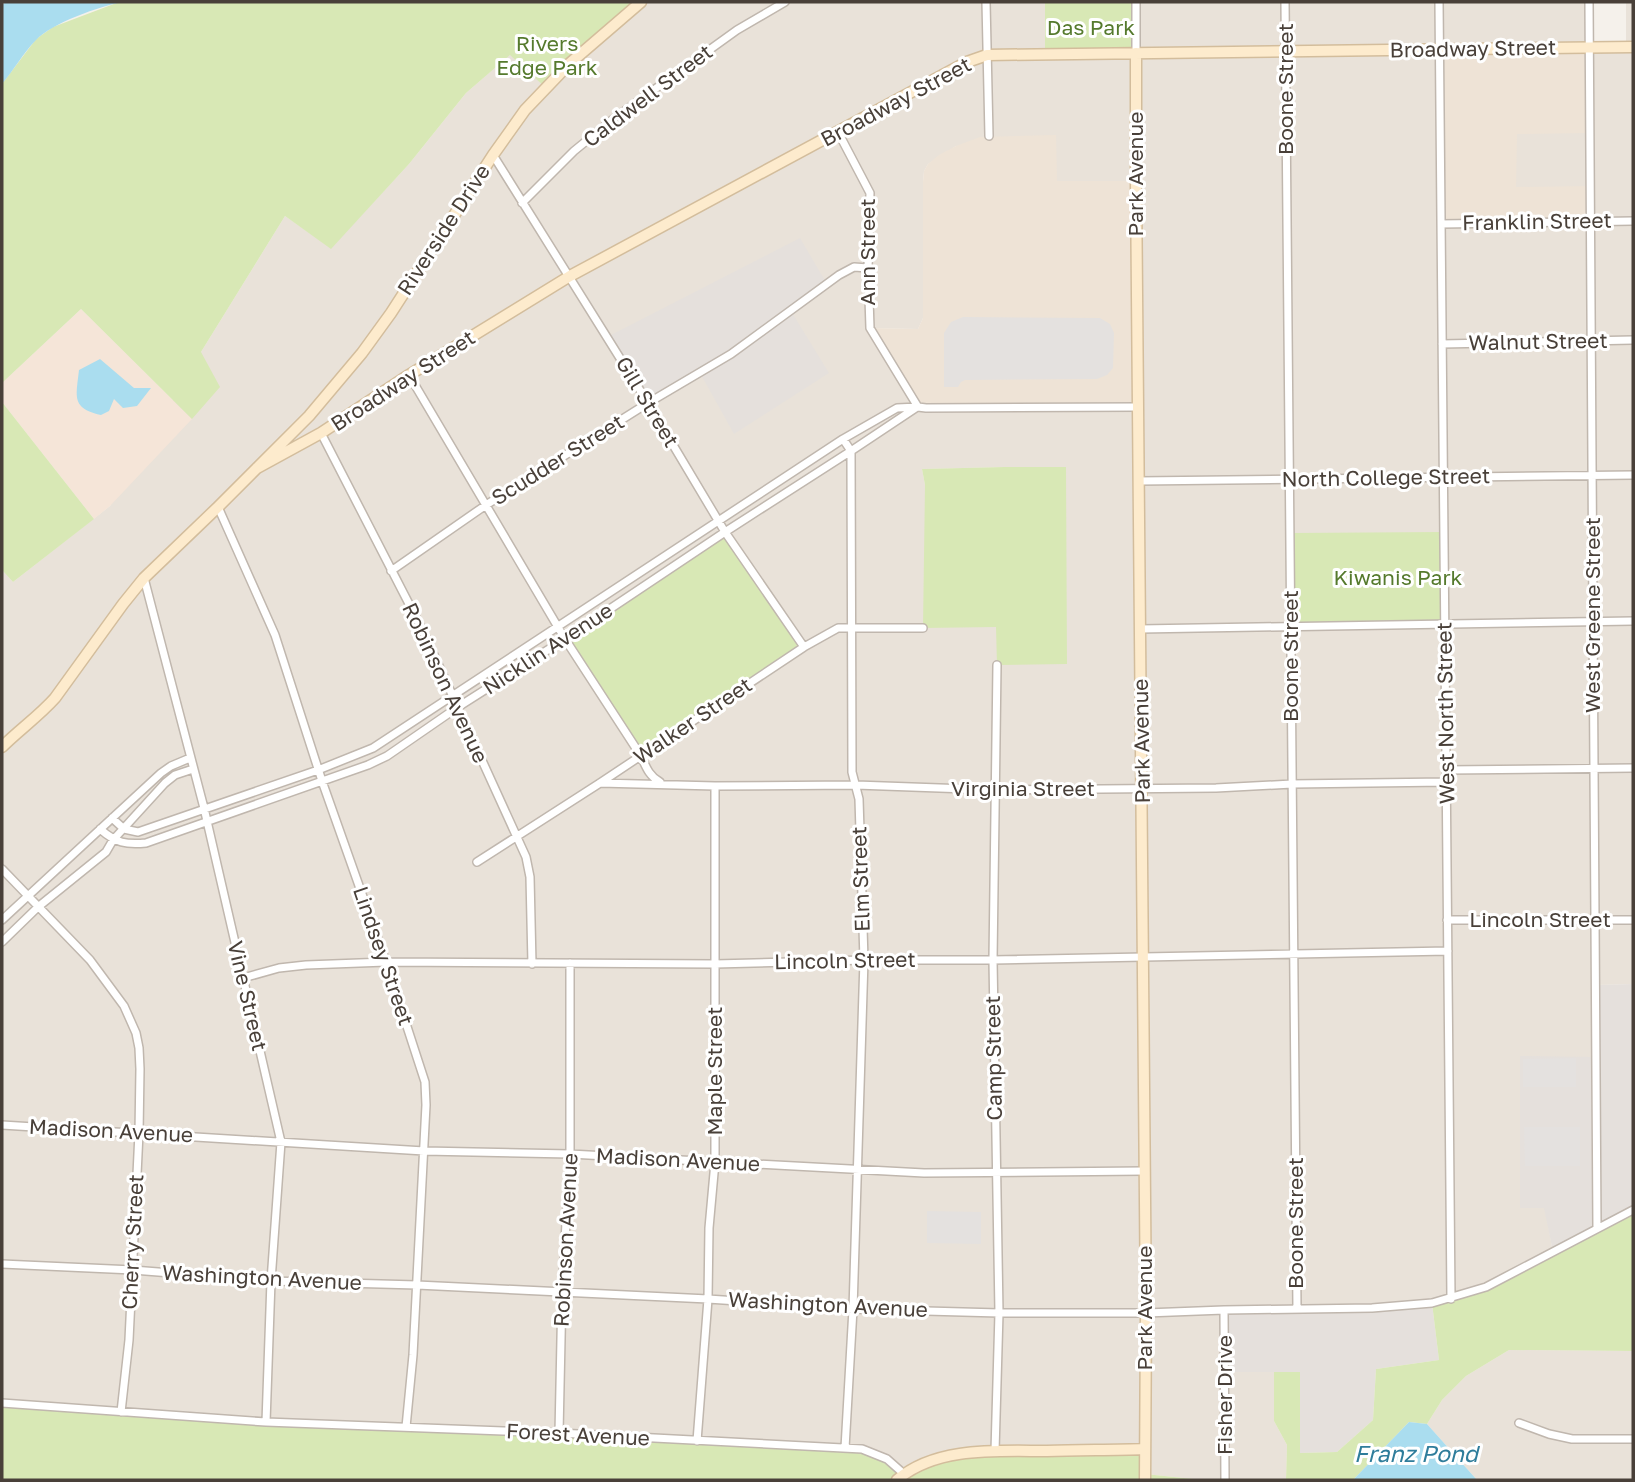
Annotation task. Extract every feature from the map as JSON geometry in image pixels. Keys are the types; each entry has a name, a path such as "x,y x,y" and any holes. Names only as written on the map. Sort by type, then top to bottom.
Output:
{"street":[{"name":"Riverside Drive","path":"257,468 309,416 362,353 525,110 562,72 641,2"},
{"name":"Caldwell Street","path":"523,203 574,151 612,120 737,30 785,2"},
{"path":"986,2 989,136"},
{"name":"Park Avenue","path":"1136,2 1143,789 1145,1480"},
{"name":"Boone Street","path":"1285,2 1297,1310"},
{"name":"West North Street","path":"1439,2 1451,1299"},
{"name":"West Greene Street","path":"1589,2 1597,1228"},
{"name":"Broadway Street","path":"257,468 321,433 409,375 570,276 967,62 987,55 1633,47"},
{"name":"Ann Street","path":"838,132 870,193 870,328 918,407"},
{"name":"Gill Street","path":"493,155 570,276 725,532 804,647"},
{"name":"Franklin Street","path":"1441,224 1633,221"},
{"name":"Scudder Street","path":"391,571 486,505 730,354 839,275 854,267 868,268"},
{"name":"Walnut Street","path":"1442,344 1633,340"},
{"path":"409,375 565,639 648,772 664,783"},
{"name":"Nicklin Avenue","path":"113,840 132,844 146,843 387,756 918,407"},
{"name":"Nicklin Avenue","path":"124,829 138,832 318,770 373,748 718,520 843,439 897,408 1138,407"},
{"name":"Robinson Avenue","path":"309,416 321,433 453,695 526,856 530,877 532,964"},
{"path":"843,439 851,452"},
{"name":"Elm Street","path":"845,1448 853,1309 864,960 859,799 852,772 851,452"},
{"path":"2,747 55,698 144,578 257,468"},
{"name":"North College Street","path":"1139,481 1633,475"},
{"name":"Lindsey Street","path":"218,507 275,635 318,770 425,1082 417,1285 406,1427"},
{"name":"Vine Street","path":"144,578 204,808 281,1142 271,1281 266,1422"},
{"path":"1140,629 1633,621"},
{"name":"Walker Street","path":"477,862 804,647 838,628 923,628"},
{"name":"Camp Street","path":"995,1451 999,1313 993,960 997,665"},
{"path":"2,920 160,773 190,758"},
{"path":"1446,770 1633,768"},
{"path":"2,942 38,907 106,852 113,840 165,783 175,775 193,769"},
{"name":"Virginia Street","path":"600,783 715,786 856,785 995,790 1446,782"},
{"name":"Maple Street","path":"697,1441 715,1162 715,786"},
{"path":"112,818 124,829"},
{"path":"100,829 113,840"},
{"name":"Cherry Street","path":"2,869 90,960 124,1006 139,1048 133,1270 121,1412"},
{"name":"Lincoln Street","path":"1447,920 1633,920"},
{"name":"Lincoln Street","path":"243,978 279,968 386,962 715,964 1448,951"},
{"name":"Robinson Avenue","path":"559,1433 562,1292 570,1154 570,963"},
{"name":"Madison Avenue","path":"2,1125 424,1151 570,1154 924,1173 1144,1171"},
{"name":"Washington Avenue","path":"2,1264 133,1270 271,1281 708,1299 853,1309 999,1313 1297,1310 1413,1306 1451,1299 1486,1287 1633,1210"},
{"name":"Fisher Drive","path":"1224,1310 1225,1480"},
{"name":"Forest Avenue","path":"2,1403 266,1422 559,1433 862,1449 887,1459 901,1477 924,1463 952,1456 995,1451 1144,1449"},
{"path":"1519,1423 1572,1439 1633,1438"}],"shaded area":[{"path":"641,2 1045,2 1045,54 1136,2 1589,2 1589,47 1626,47 1626,2 1633,2 1633,984 1596,985 1596,1057 1520,1057 1520,1208 1545,1208 1553,1252 1486,1287 1225,1372 1274,1372 1274,1421 1287,1445 1286,1480 1203,1480 1145,1474 904,1474 2,1403 2,570 13,582 110,506 285,216 331,248 409,164 466,93 511,54 546,88","holes":["1440,49 1516,134 1516,187","1056,136 1056,181 910,393 871,328 918,329 923,318 924,171 928,164 956,146","1066,467 997,665 997,627 925,485 922,469"]},
{"path":"1589,47 1590,133 1517,134 1516,187 1590,186 1590,221 1441,224 1440,49"},
{"path":"1056,135 1057,181 1136,181 1138,407 918,407 870,328 918,329 923,318 924,171 939,155 980,137"},
{"path":"800,238 827,284 791,311 829,373 734,434 700,373 648,403 607,337"},
{"path":"81,309 192,419 110,506 94,519 2,402 2,383"},
{"path":"963,317 1100,318 1110,324 1114,333 1113,368 1107,375 1097,379 965,380 958,387 944,387 944,333 951,322"},
{"path":"1633,984 1633,1210 1553,1252 1544,1208 1520,1208 1520,1056 1596,1057 1596,985"},
{"path":"1576,1058 1576,1087 1523,1087 1523,1059"},
{"path":"1524,1127 1580,1127 1580,1166 1525,1166"},
{"path":"927,1211 981,1212 981,1244 927,1243"},
{"path":"1432,1303 1439,1360 1376,1369 1373,1420 1337,1452 1300,1453 1299,1372 1225,1372 1224,1310"},
{"path":"1509,1350 1633,1351 1633,1480 1477,1480 1427,1424 1442,1400 1466,1376"}],"green space":[{"name":"Rivers Edge Park","path":"119,2 641,2 546,88 510,55 466,93 409,164 331,249 285,216 201,352 220,387 192,419 81,309 2,383 2,84 36,39 53,27"},
{"name":"Das Park","path":"1045,2 1136,2 1136,53 1045,54"},
{"path":"2,402 94,519 13,582 2,570"},
{"path":"1066,467 1067,664 997,665 996,627 923,628 925,485 922,469"},
{"path":"725,532 804,647 641,756 565,639"},
{"name":"Kiwanis Park","path":"1444,532 1445,624 1291,627 1290,533"},
{"path":"1633,1210 1633,1351 1509,1350 1466,1376 1442,1400 1427,1424 1409,1422 1353,1480 1286,1480 1287,1445 1274,1421 1274,1372 1300,1372 1300,1453 1337,1452 1373,1420 1376,1369 1439,1360 1432,1303 1486,1287"},
{"path":"2,1403 121,1412 559,1433 873,1452 905,1474 952,1456 1144,1449 1145,1474 1203,1480 2,1480"}],"water":[{"path":"6,2 123,2 102,7 53,27 27,50 2,84 2,5"},
{"path":"100,359 134,388 151,388 137,406 123,408 114,399 109,411 101,415 80,405 77,394 79,370"},
{"name":"Franz Pond","path":"1409,1422 1427,1424 1477,1480 1353,1480"}]}
